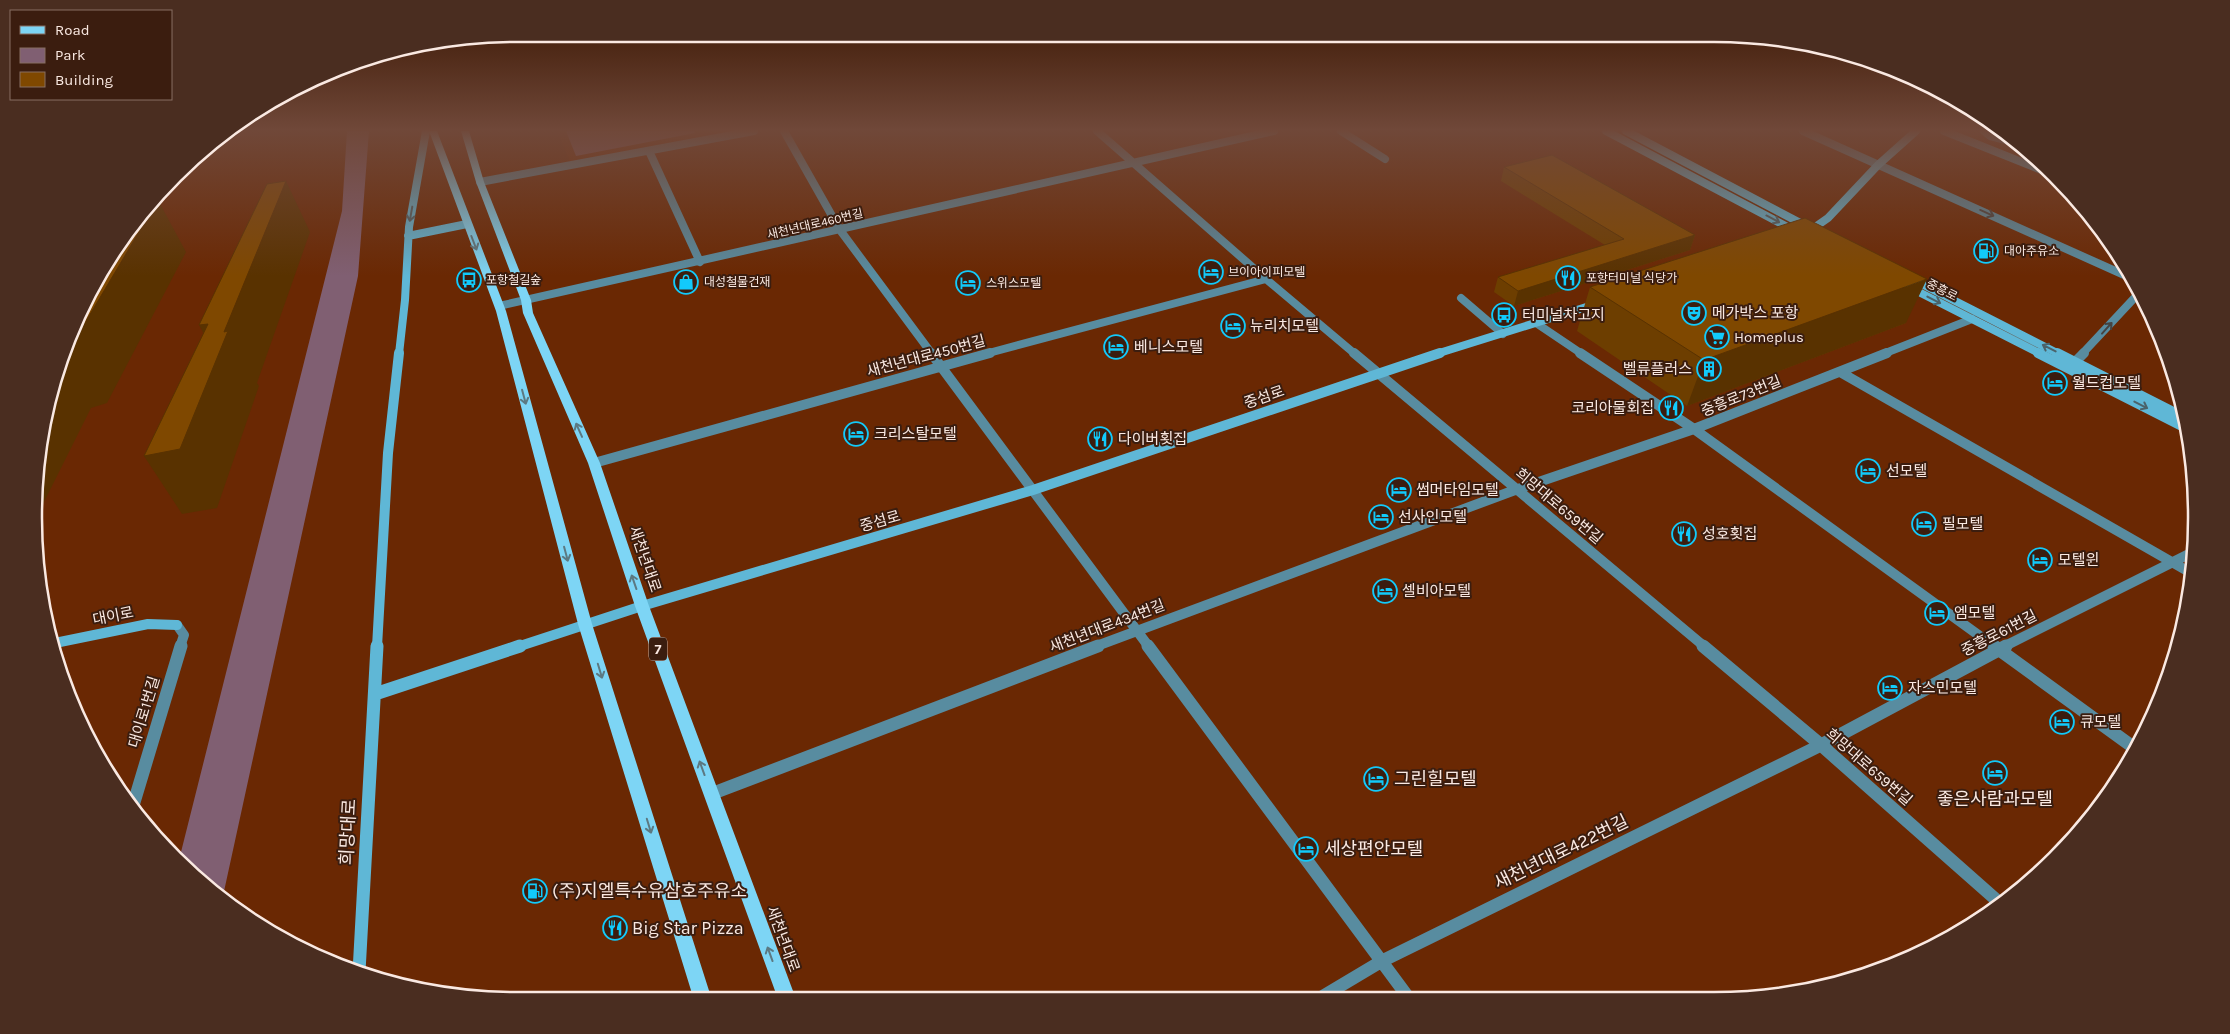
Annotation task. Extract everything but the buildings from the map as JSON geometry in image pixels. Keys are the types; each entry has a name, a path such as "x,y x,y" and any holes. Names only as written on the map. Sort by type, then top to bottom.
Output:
{"main road":[{"path":"418,179 408,236 405,300 388,453 375,694 585,624"},
{"path":"451,179 499,306 585,624 700,992"},
{"path":"1703,179 1813,234"},
{"path":"1714,179 1813,234"},
{"path":"1789,240 1813,234 1865,179"},
{"name":"새천년대로","path":"480,182 526,300 528,313 594,463 642,606 783,992"},
{"path":"408,236 467,224"},
{"name":"중흥로","path":"1901,274 2175,413"},
{"name":"중흥로","path":"1901,284 2178,424"},
{"name":"중섬로","path":"585,624 1033,490 1379,372 1602,302"},
{"name":"대이로","path":"60,642 148,624 177,625"},
{"name":"희망대로","path":"359,964 375,694"}],"street":[{"path":"480,182 502,179"},
{"path":"661,179 700,262"},
{"path":"811,179 840,230 1404,992"},
{"name":"새천년대로460번길","path":"499,306 1064,179"},
{"name":"희망대로659번길","path":"1154,179 1266,279 1821,745 1995,898"},
{"path":"1910,179 2120,274"},
{"name":"새천년대로450번길","path":"594,463 941,366 1266,279"},
{"path":"1461,298 1503,334"},
{"path":"2076,362 2134,298"},
{"name":"중흥로73번길","path":"1516,490 1694,430 1972,319"},
{"path":"1536,323 1694,430 2129,745"},
{"path":"1840,372 2184,569"},
{"name":"새천년대로434번길","path":"711,794 1137,631 1516,490"},
{"name":"중흥로61번길","path":"1821,745 1998,650 2185,556"},
{"name":"대이로1번길","path":"135,798 184,636 177,625"},
{"name":"새천년대로422번길","path":"1330,992 1382,962 1821,745"}],"green space":[{"path":"344,179 365,179 358,276 224,890 181,853 342,211"}],"place":[{"name":"대아주유소","path":"1986,251"},
{"name":"브이아이피모텔","path":"1211,272"},
{"name":"포항터미널 식당가","path":"1568,278"},
{"name":"포항철길숲","path":"469,280"},
{"name":"대성철물건재","path":"686,282"},
{"name":"스위스모텔","path":"968,283"},
{"name":"메가박스 포항","path":"1694,313"},
{"name":"터미널차고지","path":"1504,315"},
{"name":"뉴리치모텔","path":"1233,326"},
{"name":"Homeplus","path":"1717,337"},
{"name":"베니스모텔","path":"1116,347"},
{"name":"벨류플러스","path":"1709,369"},
{"name":"월드컵모텔","path":"2055,383"},
{"name":"코리아물회집","path":"1671,408"},
{"name":"크리스탈모텔","path":"856,434"},
{"name":"다이버횟집","path":"1100,439"},
{"name":"선모텔","path":"1868,471"},
{"name":"썸머타임모텔","path":"1399,490"},
{"name":"선사인모텔","path":"1381,517"},
{"name":"필모텔","path":"1924,524"},
{"name":"성호횟집","path":"1684,534"},
{"name":"모텔윈","path":"2040,560"},
{"name":"셀비아모텔","path":"1385,591"},
{"name":"엠모텔","path":"1937,613"},
{"name":"자스민모텔","path":"1890,688"},
{"name":"큐모텔","path":"2062,722"},
{"name":"좋은사람과모텔","path":"1995,773"},
{"name":"그린힐모텔","path":"1376,779"},
{"name":"세상편안모텔","path":"1306,849"},
{"name":"(주)지엘특수유삼호주유소","path":"535,891"},
{"name":"Big Star Pizza","path":"615,928"}]}
